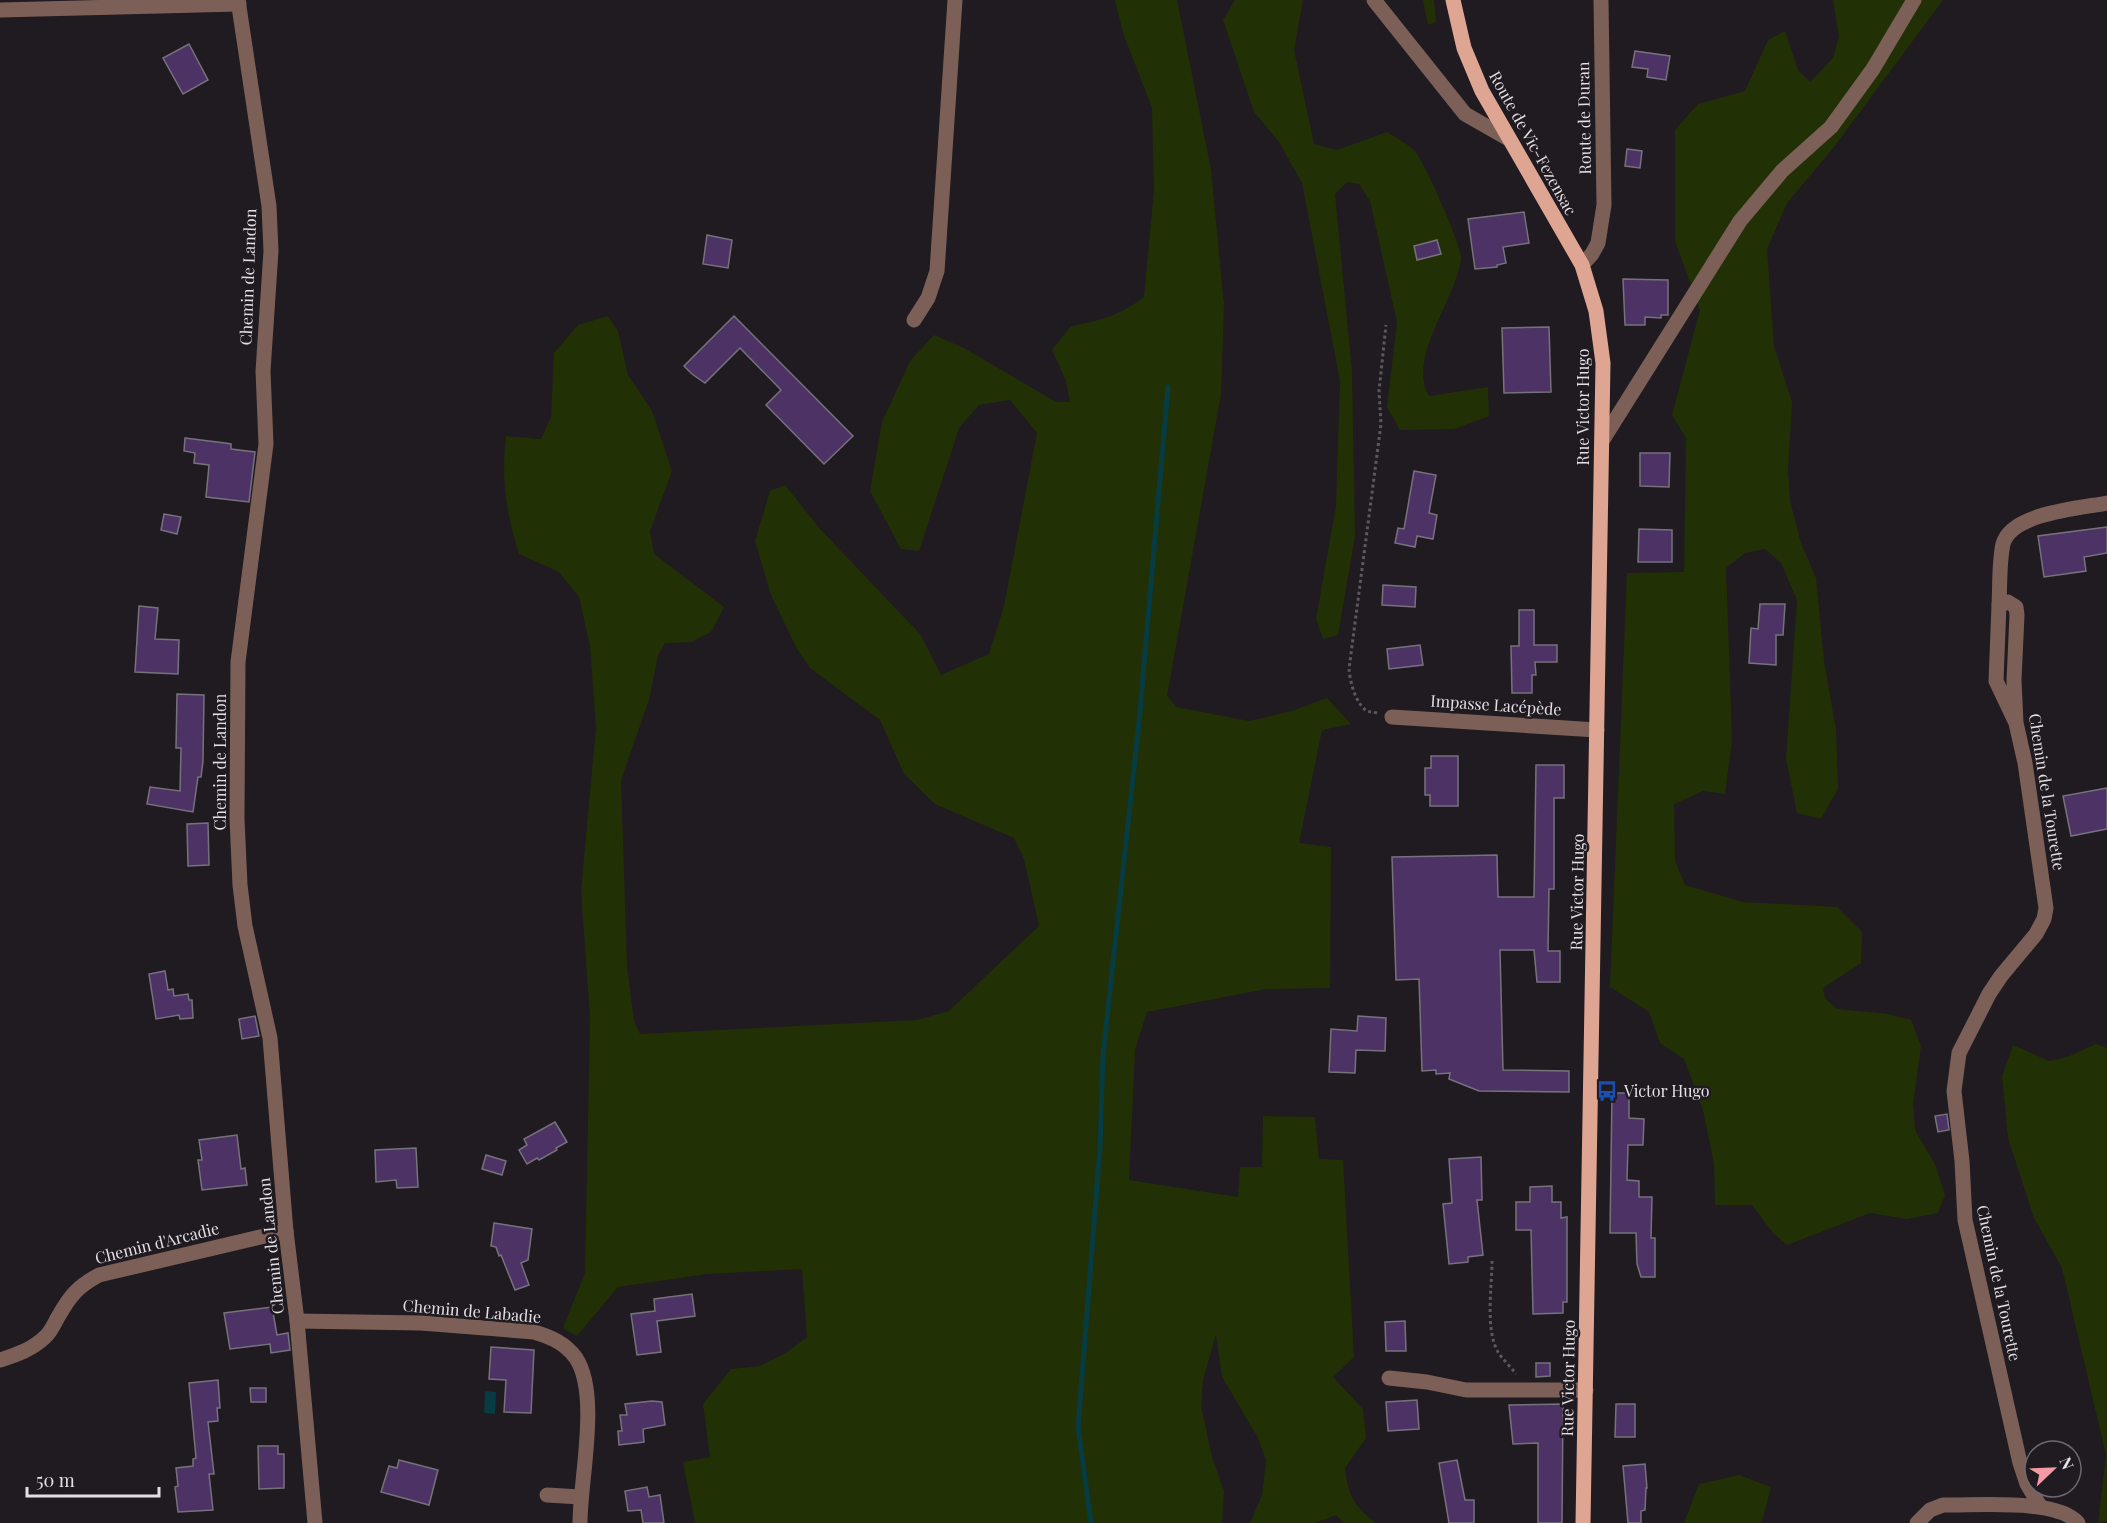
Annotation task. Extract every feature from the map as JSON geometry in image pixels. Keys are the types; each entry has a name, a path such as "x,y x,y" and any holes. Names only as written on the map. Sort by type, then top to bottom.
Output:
{"main road":[{"name":"Route de Vic-Fezensac","path":"1453,0 1464,48 1482,91 1582,265"},
{"name":"Rue Victor Hugo","path":"1582,265 1596,311 1603,363 1583,1523"}],"street":[{"path":"914,320 928,298 937,271 955,0"},
{"path":"1374,0 1465,114 1507,138"},
{"path":"1602,441 1740,221 1782,171 1831,127 1873,69 1914,0"},
{"path":"0,10 239,2"},
{"name":"Chemin de Landon","path":"239,2 270,206 271,251 262,371 266,444 238,662 237,819 240,885 246,926 270,1038 286,1231 297,1321 315,1523"},
{"name":"Route de Duran","path":"1582,265 1598,243 1604,206 1598,4"},
{"path":"2016,723 1996,681 2003,542 2012,531 2042,514 2107,503"},
{"name":"Chemin de la Tourette","path":"1999,605 2013,603 2017,615 2014,680 2016,723 2025,763 2046,908 2044,919 2036,934 1989,994 1959,1053 1954,1090 1962,1161 1965,1220 2020,1463 2027,1484 2040,1506"},
{"name":"Impasse Lacépède","path":"1392,717 1597,730"},
{"name":"Chemin d'Arcadie","path":"0,1360 35,1345 47,1335 69,1297 82,1284 99,1275 286,1231"},
{"name":"Chemin de Labadie","path":"297,1321 422,1323 534,1332 552,1337 565,1346 576,1358 586,1386 588,1430 580,1497 580,1523"},
{"path":"1389,1378 1427,1382 1466,1390 1586,1390"},
{"path":"548,1495 580,1497"},
{"path":"1917,1523 1930,1510 1943,1505 2040,1506 2066,1514 2078,1523"}],"path":[{"path":"1386,325 1379,391 1381,424 1349,669 1350,682 1360,703 1367,711 1392,717"},
{"path":"1492,1261 1492,1334 1497,1351 1529,1390"}],"green space":[{"path":"1115,0 1177,0 1211,170 1224,305 1221,394 1167,696 1176,707 1249,721 1292,711 1327,698 1351,724 1322,730 1299,843 1331,847 1330,988 1266,989 1147,1012 1135,1050 1129,1180 1238,1197 1240,1167 1262,1167 1263,1116 1315,1117 1319,1159 1343,1160 1354,1357 1333,1377 1363,1409 1366,1438 1345,1468 1346,1478 1357,1506 1376,1523 1344,1523 1336,1515 1315,1523 1250,1523 1262,1495 1266,1460 1258,1438 1222,1377 1216,1334 1203,1380 1201,1406 1212,1457 1224,1491 1222,1523 695,1523 683,1462 710,1457 703,1404 731,1369 760,1366 786,1353 807,1337 802,1269 707,1274 618,1287 577,1336 563,1328 585,1273 590,1017 581,891 596,727 590,646 579,597 559,572 519,554 506,496 504,467 506,436 541,439 551,417 554,353 578,325 608,316 618,331 628,375 652,411 672,471 650,531 654,554 724,607 711,632 691,642 665,643 658,655 649,700 621,780 627,967 634,1021 640,1034 917,1020 949,1011 1039,926 1024,859 1014,838 935,804 904,774 880,720 810,668 797,649 771,595 755,541 770,491 785,485 820,529 920,634 941,675 989,654 1004,606 1037,433 1010,400 979,405 959,428 919,551 901,549 870,491 882,422 910,361 934,335 964,348 1056,402 1070,402 1066,381 1052,350 1071,326 1109,316 1144,297 1154,190 1152,108 1123,33"},
{"path":"1235,0 1303,0 1294,50 1314,144 1337,150 1387,132 1411,147 1419,157 1449,221 1461,258 1458,274 1428,347 1424,364 1424,381 1429,396 1488,387 1489,416 1454,429 1400,430 1387,407 1397,322 1370,201 1359,184 1347,182 1335,194 1352,372 1355,536 1338,635 1323,639 1316,619 1336,506 1340,381 1302,183 1279,142 1254,112 1223,20"},
{"path":"1423,0 1434,0 1436,22 1428,25"},
{"path":"1833,0 1943,0 1834,147 1787,203 1767,249 1774,346 1792,402 1788,471 1790,501 1801,543 1816,578 1824,661 1836,730 1838,789 1821,819 1797,813 1786,759 1797,600 1781,563 1765,549 1745,553 1726,568 1732,740 1725,794 1703,791 1674,804 1675,861 1685,885 1743,902 1837,907 1862,932 1861,963 1823,988 1825,998 1837,1009 1888,1014 1911,1020 1921,1046 1913,1104 1915,1130 1935,1164 1945,1195 1938,1213 1907,1219 1870,1213 1787,1245 1773,1233 1752,1205 1715,1205 1714,1164 1703,1110 1684,1059 1660,1043 1649,1012 1610,987 1627,573 1684,572 1686,438 1672,415 1700,310 1675,241 1675,130 1698,104 1745,91 1768,40 1785,31 1798,70 1810,82 1833,58 1839,36"},
{"path":"2096,1044 2107,1048 2107,1521 2098,1523 2106,1455 2062,1268 2034,1218 2008,1138 2002,1076 2013,1045 2049,1061 2067,1057"},
{"path":"1739,1475 1771,1487 1760,1523 1684,1523 1699,1484"}],"water":[{"path":"485,1391 496,1392 495,1414 484,1413"}],"building":[{"path":"189,44 208,80 183,94 163,58"},
{"path":"1635,51 1670,56 1666,80 1647,77 1648,69 1632,67"},
{"path":"1627,149 1642,151 1640,168 1625,166"},
{"path":"1524,212 1529,243 1503,247 1506,263 1497,265 1497,267 1475,269 1468,219"},
{"path":"707,235 732,240 728,268 703,264"},
{"path":"1437,240 1441,254 1417,260 1414,246"},
{"path":"1623,279 1668,280 1668,315 1661,315 1661,318 1645,317 1645,325 1625,325"},
{"path":"734,316 853,436 824,464 766,405 781,390 740,348 705,383 684,366"},
{"path":"1549,327 1551,392 1504,393 1502,328"},
{"path":"185,438 231,444 231,449 255,452 249,502 206,497 209,465 194,463 195,453 184,451"},
{"path":"1640,453 1670,453 1669,487 1640,486"},
{"path":"1414,471 1436,475 1429,513 1437,515 1433,539 1417,536 1415,547 1395,543 1398,528 1404,529"},
{"path":"164,514 181,517 177,534 161,530"},
{"path":"2107,527 2107,553 2084,557 2086,571 2044,577 2038,536"},
{"path":"1639,529 1672,530 1672,562 1638,562"},
{"path":"1383,585 1416,587 1415,607 1382,605"},
{"path":"1760,604 1785,604 1783,635 1776,635 1776,665 1749,663 1751,628 1758,629"},
{"path":"139,606 158,608 155,639 179,640 178,674 135,672"},
{"path":"1519,610 1534,610 1534,645 1557,645 1557,662 1535,662 1536,675 1532,675 1532,693 1512,693 1511,646 1519,646"},
{"path":"1420,645 1423,665 1389,669 1387,649"},
{"path":"177,694 204,695 203,761 201,777 198,777 193,812 147,804 150,787 180,791 181,748 176,748"},
{"path":"1431,756 1458,756 1458,806 1430,806 1430,795 1425,795 1425,768 1431,768"},
{"path":"1536,765 1564,765 1564,798 1554,798 1554,889 1549,889 1548,951 1560,951 1560,982 1537,982 1534,950 1500,950 1503,1070 1569,1071 1569,1092 1479,1091 1449,1079 1450,1073 1436,1074 1436,1070 1422,1071 1419,979 1396,980 1392,857 1497,855 1498,897 1534,897"},
{"path":"2107,788 2107,829 2071,836 2063,796"},
{"path":"208,823 209,865 188,866 187,824"},
{"path":"165,971 168,990 173,989 174,996 188,994 189,1000 192,1000 193,1018 180,1019 179,1015 156,1019 149,974"},
{"path":"255,1016 259,1036 242,1039 239,1019"},
{"path":"1358,1016 1386,1018 1385,1051 1356,1050 1355,1073 1329,1072 1331,1029 1357,1031"},
{"path":"1612,1093 1629,1093 1629,1118 1644,1119 1643,1145 1628,1145 1627,1180 1639,1181 1639,1197 1652,1197 1651,1238 1655,1238 1655,1277 1641,1277 1637,1264 1636,1233 1610,1233"},
{"path":"1947,1114 1949,1130 1938,1132 1935,1116"},
{"path":"555,1122 567,1142 539,1160 537,1158 527,1164 519,1150 527,1145 524,1139"},
{"path":"237,1135 241,1169 245,1168 247,1185 202,1190 198,1160 202,1160 199,1140"},
{"path":"416,1148 418,1187 397,1188 396,1180 376,1182 375,1150"},
{"path":"486,1155 506,1161 502,1175 482,1169"},
{"path":"1481,1157 1482,1200 1477,1200 1483,1255 1468,1257 1468,1262 1449,1264 1443,1204 1452,1203 1449,1159"},
{"path":"1552,1186 1552,1202 1561,1202 1561,1218 1567,1217 1567,1302 1563,1302 1563,1313 1533,1314 1531,1230 1516,1230 1516,1202 1530,1202 1530,1187"},
{"path":"494,1223 532,1229 528,1260 521,1263 529,1285 515,1290 501,1255 499,1256 496,1247 491,1246"},
{"path":"692,1294 695,1316 657,1321 661,1352 637,1355 631,1314 655,1311 654,1299"},
{"path":"272,1307 277,1335 288,1333 290,1350 271,1353 270,1344 230,1349 224,1313"},
{"path":"1405,1321 1406,1351 1386,1351 1385,1322"},
{"path":"491,1347 534,1350 531,1413 504,1412 506,1380 489,1379"},
{"path":"1536,1363 1550,1363 1550,1376 1536,1377"},
{"path":"218,1380 220,1408 217,1408 218,1421 208,1422 214,1474 209,1474 213,1510 178,1512 175,1487 178,1486 176,1468 193,1466 193,1459 196,1458 189,1383"},
{"path":"250,1388 266,1388 266,1402 251,1402"},
{"path":"1417,1400 1419,1429 1388,1431 1386,1402"},
{"path":"662,1402 665,1425 643,1429 644,1442 619,1445 618,1431 622,1431 620,1415 627,1415 625,1404"},
{"path":"1563,1404 1562,1523 1538,1523 1538,1443 1513,1444 1509,1405"},
{"path":"1616,1404 1635,1404 1635,1437 1615,1437"},
{"path":"258,1446 278,1446 278,1454 284,1454 284,1488 259,1489"},
{"path":"399,1460 438,1470 429,1505 381,1492 389,1466 397,1468"},
{"path":"1457,1460 1465,1500 1474,1500 1474,1523 1449,1523 1439,1463"},
{"path":"1645,1464 1647,1488 1645,1510 1641,1511 1641,1523 1628,1523 1623,1466"},
{"path":"647,1487 649,1497 660,1495 664,1523 643,1523 641,1510 628,1511 625,1491"}],"waterway":[{"path":"1091,1523 1078,1427 1100,1147 1103,1055 1139,722 1168,387"}],"place":[{"name":"Victor Hugo","path":"1607,1091"}]}
